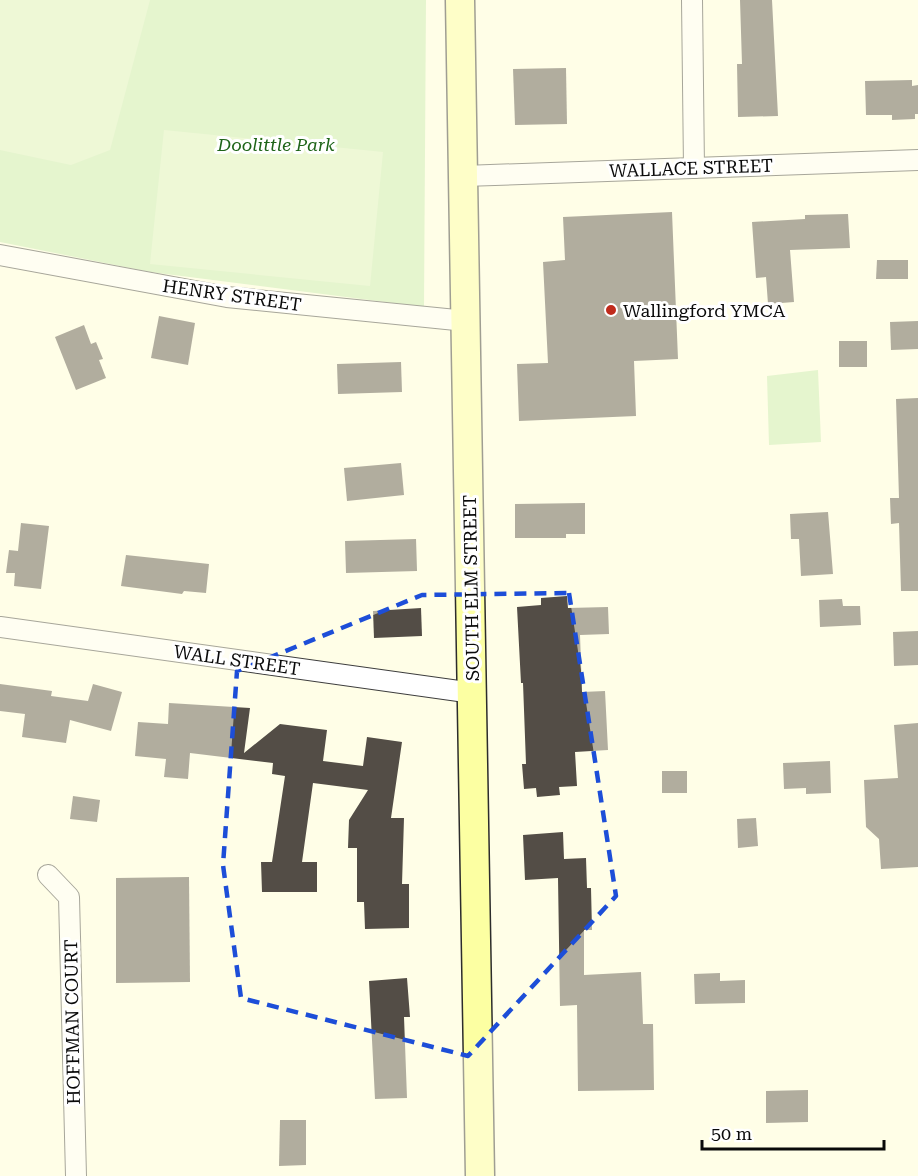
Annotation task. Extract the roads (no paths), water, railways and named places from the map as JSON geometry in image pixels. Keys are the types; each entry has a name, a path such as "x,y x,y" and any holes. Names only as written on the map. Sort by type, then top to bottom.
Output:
{"main road":[{"name":"SOUTH ELM STREET","path":"460,0 480,1176"}],"street":[{"path":"692,0 694,168"},
{"name":"WALLACE STREET","path":"464,176 918,160"},
{"name":"HENRY STREET","path":"0,255 227,297 466,321"},
{"name":"WALL STREET","path":"0,627 473,693"},
{"name":"HOFFMAN COURT","path":"48,875 69,897 76,1176"}],"place":[{"name":"Wallingford YMCA","path":"611,310"}],"park label":[{"name":"Doolittle Park","path":"276,144"}]}
